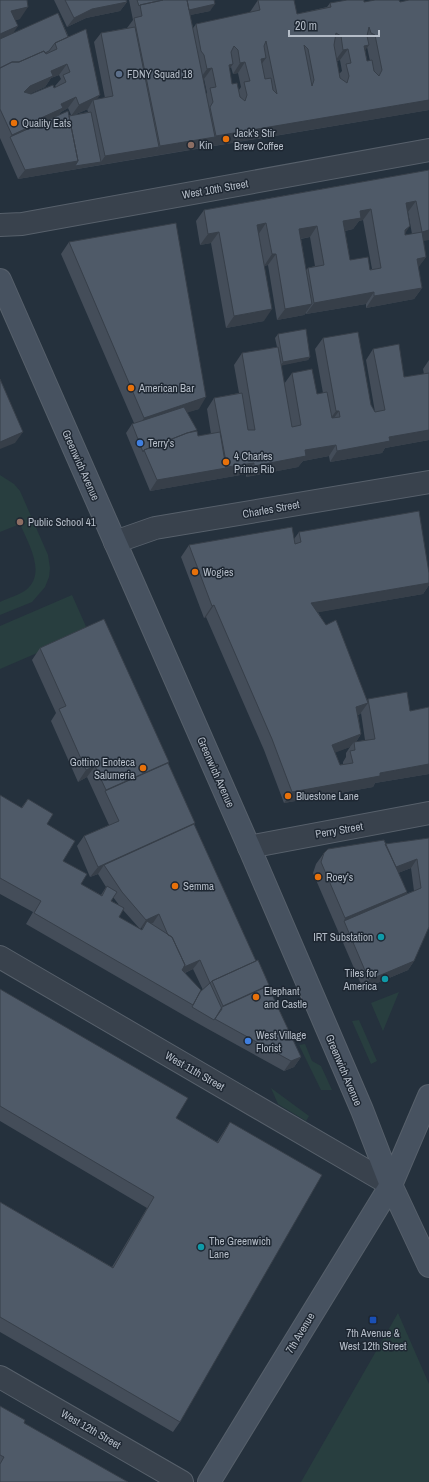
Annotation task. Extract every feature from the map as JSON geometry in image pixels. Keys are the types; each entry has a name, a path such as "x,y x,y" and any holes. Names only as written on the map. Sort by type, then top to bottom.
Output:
{"main road":[{"name":"Greenwich Avenue","path":"0,280 249,847 362,1110 391,1185 429,1266"},
{"name":"7th Avenue","path":"209,1482 391,1185 424,1119 429,1096"}],"street":[{"name":"West 10th Street","path":"0,225 22,224 429,150"},
{"name":"Charles Street","path":"115,542 155,528 429,482"},
{"name":"Perry Street","path":"249,847 429,813"},
{"name":"West 11th Street","path":"0,957 391,1185"},
{"name":"West 12th Street","path":"0,1377 182,1482"}],"green space":[{"path":"0,475 14,484 20,491 48,555 50,568 49,577 45,587 32,602 0,615 0,602 26,590 32,583 35,575 35,567 31,549 20,524 0,532"},
{"path":"72,595 88,631 0,669 0,626"},
{"path":"399,992 383,1031 371,1003"},
{"path":"359,1020 377,1061 371,1064 352,1021"},
{"path":"305,1044 312,1061 321,1066 332,1090 321,1090 299,1045"},
{"path":"271,1088 309,1116 306,1121 278,1104"},
{"path":"398,1313 429,1384 429,1482 301,1482"}],"building":[{"path":"0,0 27,0 28,7 11,11 18,26 0,34"},
{"path":"65,0 126,0 127,2 92,9 74,18"},
{"path":"137,0 163,0 139,6"},
{"path":"163,0 187,0 215,137 160,146 134,18 142,16 140,5"},
{"path":"187,0 214,0 215,4 189,10"},
{"path":"258,0 294,0 297,14 331,7 330,3 347,0 364,0 364,2 375,0 399,0 400,2 409,0 429,0 429,100 216,136 210,107 213,102 210,88 216,87 212,68 207,69 204,55 201,51 196,24 260,10","holes":["369,27 371,33 375,35 382,70 379,76 374,71 372,60 367,61 364,46 369,45 367,36","336,33 341,36 343,50 348,49 351,63 346,64 349,76 347,83 340,78 334,45","266,41 277,94 273,90 271,78 265,79 261,59 266,58 264,46","304,45 308,49 314,80 312,86","234,46 238,50 240,63 245,62 250,81 244,82 247,95 245,101 240,97 237,83 232,84 229,65 233,64 231,52"]},
{"path":"58,13 68,37 55,43 49,51 45,53 44,51 19,62 12,62 0,68 0,39"},
{"name":"FDNY Squad 18","path":"135,27 159,147 105,156 93,100 113,96 101,33"},
{"path":"86,29 100,95 79,105 76,97 61,104 63,108 41,118 38,123 12,135 0,109 0,68 12,62 19,62 44,51 46,54 57,49 55,43","holes":["67,64 70,72 63,75 66,82 54,88 53,85 31,94 24,92 30,86 53,76 51,71"]},
{"path":"68,111 78,161 25,170 10,137"},
{"path":"91,112 101,162 75,166 78,161 69,116"},
{"path":"429,170 429,230 422,232 426,257 417,259 422,288 374,296 374,292 314,303 308,268 324,265 317,226 299,229 312,304 285,309 276,254 272,254 266,223 257,225 272,309 234,316 219,232 208,234 204,210","holes":["416,201 422,232 405,235 405,230 410,226 406,203","371,209 381,268 370,270 368,257 350,260 343,221 361,218 360,211"]},
{"path":"176,223 206,397 144,418 69,242"},
{"path":"306,329 310,357 283,362 278,334"},
{"path":"358,332 371,405 375,412 385,410 373,349 399,344 404,377 429,373 429,430 389,437 390,441 337,451 336,445 305,450 306,456 254,466 254,463 227,467 214,398 242,393 248,430 255,430 242,353 278,347 292,427 301,425 292,373 312,369 317,394 327,392 332,418 340,417 339,411 336,411 323,338"},
{"path":"0,379 23,432 0,442"},
{"path":"184,407 197,430 144,450 143,452 132,424"},
{"path":"197,431 198,436 220,432 226,468 157,480 144,450 187,433"},
{"path":"419,511 429,573 429,583 311,603 326,625 336,620 368,703 356,707 361,734 332,745 340,765 353,763 350,751 355,750 354,742 375,739 368,699 407,692 410,711 429,707 429,764 380,773 380,776 292,792 272,739 214,605 212,606 189,545 292,527 295,544 301,542 299,532"},
{"path":"104,619 169,762 106,790 95,766 86,770 59,709 66,706 40,648"},
{"path":"168,763 195,823 98,867 84,836 119,821 105,791"},
{"path":"0,795 22,808 28,799 53,814 47,824 75,841 63,861 87,874 81,884 102,896 107,886 117,892 111,901 124,908 119,917 142,930 147,921 172,937 185,965 182,970 201,990 193,1005 34,913 41,901 0,878"},
{"path":"194,824 256,961 210,983 200,960 184,967 185,965 172,937 168,935 159,914 146,920 122,892 104,865"},
{"name":"IRT Substation","path":"429,838 429,927 414,961 369,980 344,921 421,888 417,859 396,867 385,844"},
{"path":"384,840 407,892 345,918 321,862 324,853 328,849"},
{"path":"258,960 269,985 223,1006 212,981"},
{"path":"210,983 222,1009 214,1020 192,1007 200,992"},
{"path":"268,986 301,1057 291,1061 215,1019 222,1007"},
{"name":"The Greenwich Lane","path":"0,989 188,1098 176,1118 218,1143 230,1122 322,1175 180,1422 0,1317 0,1202 113,1268 154,1197 0,1106"},
{"path":"0,1406 25,1420 24,1423 128,1482 0,1482 0,1464 4,1457 0,1455"}],"place":[{"name":"FDNY Squad 18","path":"119,74"},
{"name":"Quality Eats","path":"14,123"},
{"name":"Jack's Stir Brew Coffee","path":"226,139"},
{"name":"Kin","path":"191,145"},
{"name":"American Bar","path":"131,388"},
{"name":"Terry's","path":"140,443"},
{"name":"4 Charles Prime Rib","path":"226,462"},
{"name":"Public School 41","path":"20,522"},
{"name":"Wogies","path":"195,572"},
{"name":"Gottino Enoteca Salumeria","path":"143,768"},
{"name":"Bluestone Lane","path":"288,796"},
{"name":"Roey's","path":"318,877"},
{"name":"Semma","path":"175,886"},
{"name":"IRT Substation","path":"381,937"},
{"name":"Tiles for America","path":"385,979"},
{"name":"Elephant and Castle","path":"256,997"},
{"name":"West Village Florist","path":"248,1041"},
{"name":"The Greenwich Lane","path":"201,1247"},
{"name":"7th Avenue & West 12th Street","path":"373,1320"}]}
